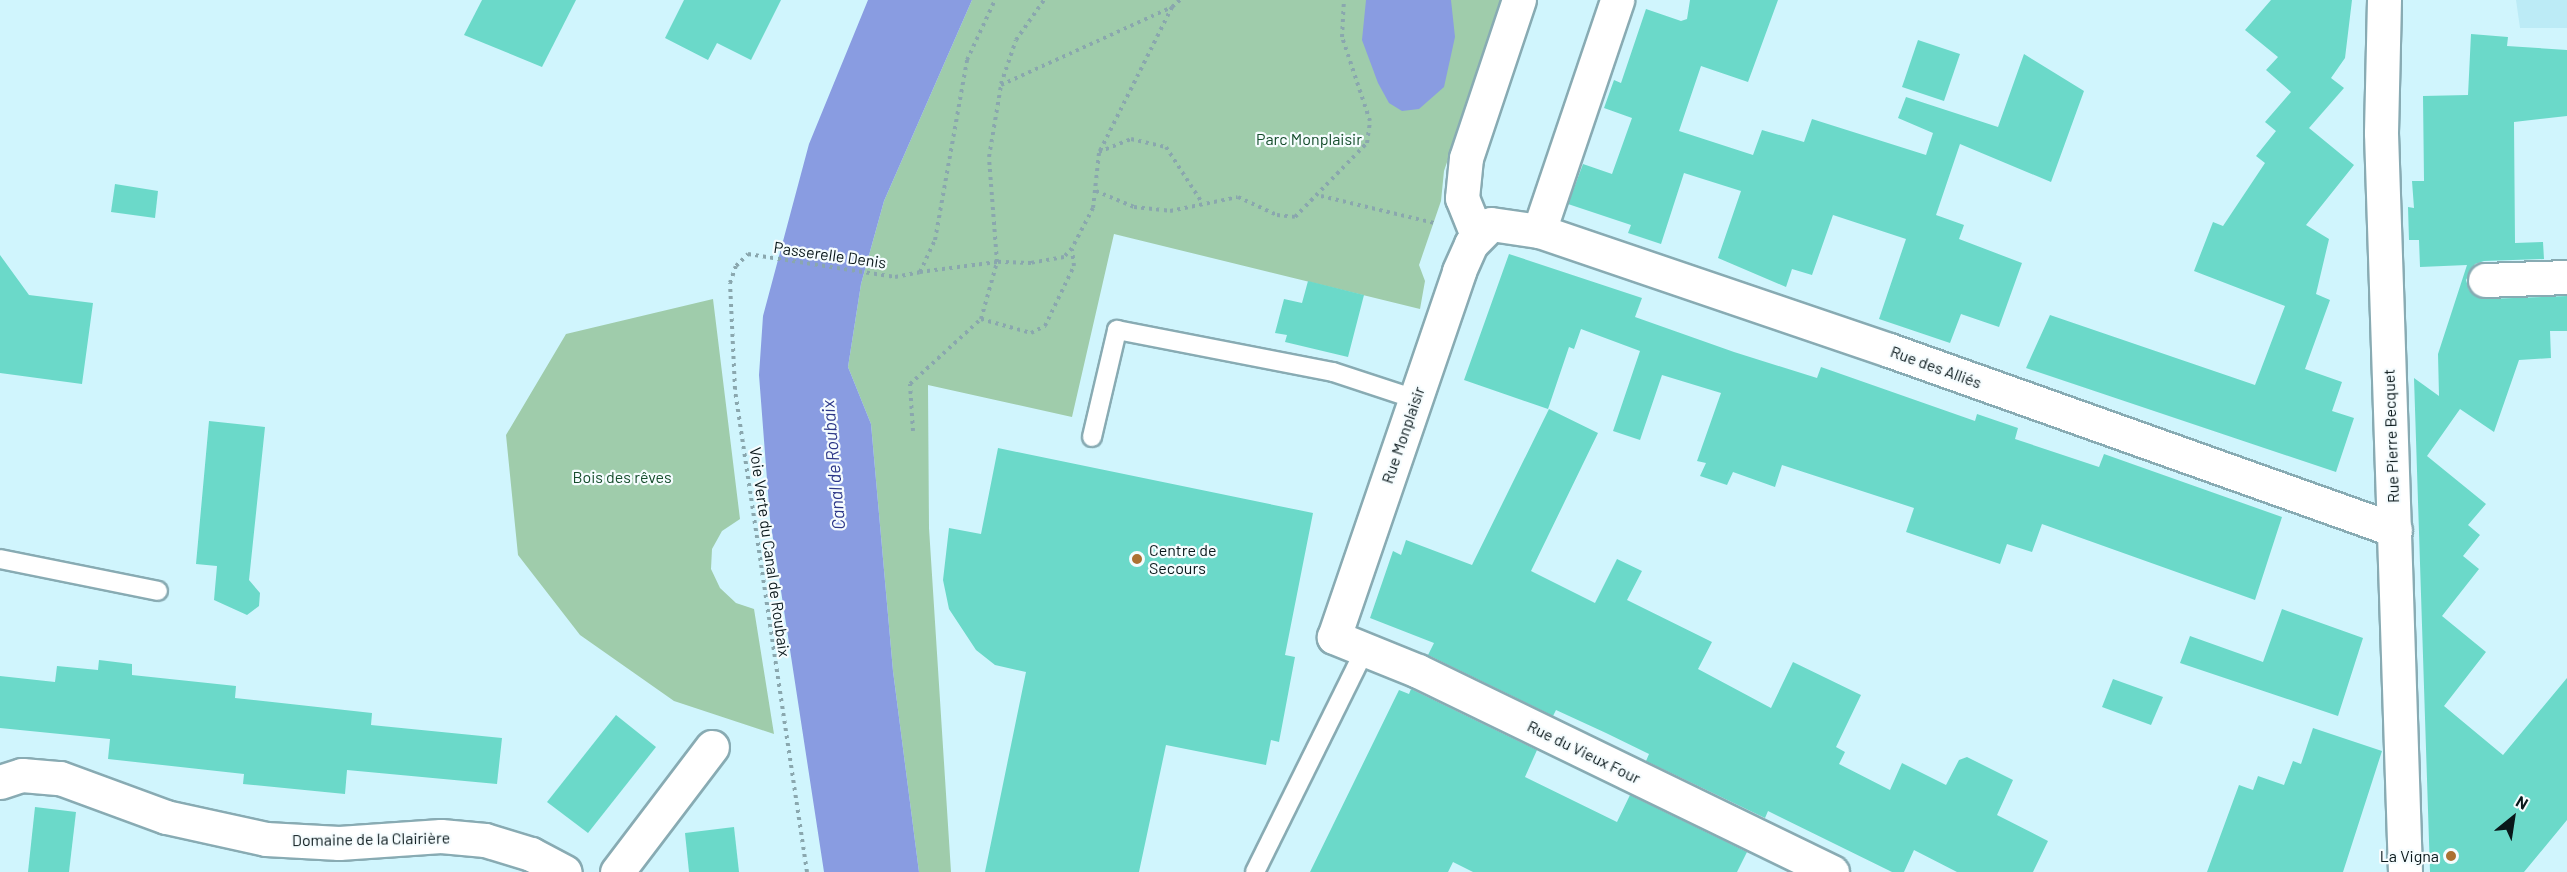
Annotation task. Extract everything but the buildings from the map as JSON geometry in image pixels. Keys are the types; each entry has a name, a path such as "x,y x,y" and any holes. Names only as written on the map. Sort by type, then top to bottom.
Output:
{"street":[{"path":"1477,235 1465,213 1461,189 1466,158 1519,0"},
{"path":"1539,231 1617,0"},
{"name":"Rue Pierre Becquet","path":"2385,0 2381,133 2405,872"},
{"name":"Rue des Alliés","path":"1477,235 1501,223 1539,231 2395,530"},
{"name":"Rue Monplaisir","path":"1334,637 1415,399 1477,235"},
{"path":"2485,280 2567,277"},
{"name":"Rue du Vieux Four","path":"1334,637 1365,649 1832,872"},
{"path":"616,872 712,747"},
{"name":"Domaine de la Clairière","path":"0,782 22,776 60,777 166,817 274,840 339,843 441,836 485,840 531,854 566,872"}],"lane":[{"path":"1092,437 1117,330 1333,372 1415,399"},
{"path":"0,560 158,591"},
{"path":"1255,872 1365,649"}],"path":[{"path":"920,272 935,240 967,60 995,0"},
{"path":"913,431 910,384 981,319 998,262 989,157 1001,85 1016,40 1044,0"},
{"path":"1001,85 1172,7 1180,0"},
{"path":"1096,191 1134,207 1170,211 1201,201 1239,196 1277,215 1295,217 1321,196 1332,175 1358,156 1367,143 1370,121 1342,37 1344,0"},
{"path":"920,272 998,262 1031,263 1064,257 1082,237 1096,191 1098,153 1172,7"},
{"path":"1098,153 1131,139 1166,147 1201,201"},
{"path":"1321,196 1357,209 1438,224 1447,189 1461,189"},
{"path":"981,319 1031,333 1045,326 1074,266 1072,248"},
{"name":"Voie Verte du Canal de Roubaix","path":"762,257 748,254 736,266 728,299 764,610 807,872"},
{"name":"Passerelle Denis","path":"762,257 895,277 920,272"}],"shaded area":[{"path":"2516,0 2567,0 2567,28 2520,28"}],"green space":[{"name":"Parc Monplaisir","path":"972,0 1502,0 1444,171 1441,201 1419,265 1425,281 1420,309 1114,234 1072,417 928,385 929,528 951,872 919,872 893,671 871,424 848,367 861,284 884,201"},
{"name":"Bois des rêves","path":"713,299 740,519 722,531 712,549 711,569 720,588 736,603 754,609 774,734 674,701 580,635 518,555 506,435 566,334"}],"water":[{"name":"Canal de Roubaix","path":"868,0 972,0 884,201 861,284 848,367 871,424 893,671 919,872 824,872 770,519 759,375 763,316 809,144"},
{"path":"1366,0 1451,0 1455,37 1444,87 1419,109 1402,111 1389,103 1378,83 1362,40"}],"place":[{"name":"Centre de Secours","path":"1137,559"},
{"name":"La Vigna","path":"2451,856"}]}
